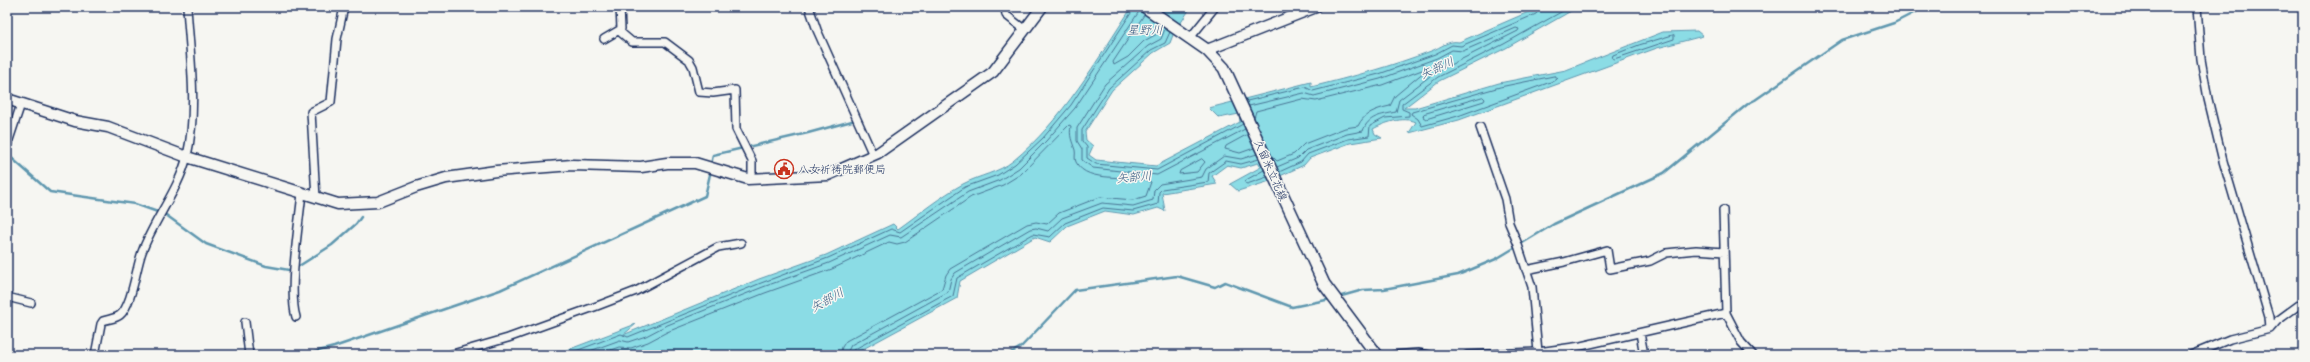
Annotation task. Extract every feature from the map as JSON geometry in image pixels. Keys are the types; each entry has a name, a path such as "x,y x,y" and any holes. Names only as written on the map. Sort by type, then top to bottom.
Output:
{"main road":[{"name":"久留米立花線","path":"1145,7 1207,50 1224,68 1236,91 1278,187 1324,284 1377,355"}],"street":[{"path":"95,355 101,324 103,321 117,318 125,307 142,251 165,209 187,157 191,128 192,95 187,7"},
{"path":"316,198 311,112 331,102 338,39 344,7"},
{"path":"604,38 619,31 622,22 620,7"},
{"path":"809,7 816,30 873,155"},
{"path":"1006,7 1006,15 1025,30"},
{"path":"7,99 74,120 108,127 187,157 338,204 378,202 416,186 446,178 496,171 572,165 641,166 667,163 695,163 752,179 828,175 873,155 910,132 993,72 1042,7"},
{"path":"1187,36 1215,7"},
{"path":"1207,50 1316,7"},
{"path":"2197,7 2201,59 2208,99 2223,161 2269,317 2270,329"},
{"path":"619,31 632,42 665,42 689,60 693,67 699,92 713,93 735,90 736,129 752,161 752,179"},
{"path":"7,146 21,104"},
{"path":"1480,127 1505,199 1509,223 1519,246 1532,287 1538,352"},
{"path":"296,317 293,309 302,194"},
{"path":"1723,210 1726,313 1741,342 1753,355"},
{"path":"449,355 508,338 597,306 636,291 718,247 741,243"},
{"path":"1526,270 1564,262 1607,250 1610,269 1650,261 1666,253 1696,250 1724,252"},
{"path":"7,297 31,303"},
{"path":"2191,355 2230,339 2270,329 2277,320 2303,302"},
{"path":"1466,355 1538,352 1581,346 1640,334 1726,313"},
{"path":"245,322 249,355"},
{"path":"1640,334 1644,355"},
{"path":"1394,355 1418,353 1428,355"}],"water":[{"path":"1132,7 1191,7 1173,35 1170,43 1153,53 1112,90 1085,132 1086,140 1093,146 1089,155 1096,160 1156,166 1240,122 1239,114 1219,118 1209,108 1311,82 1311,87 1387,66 1431,51 1448,43 1459,42 1540,7 1578,7 1506,48 1439,81 1404,108 1415,108 1499,83 1566,70 1663,32 1697,31 1703,36 1657,48 1459,120 1409,133 1416,122 1411,120 1400,120 1388,123 1373,129 1375,134 1382,138 1350,143 1310,158 1304,165 1267,182 1238,191 1230,184 1261,167 1258,163 1241,168 1227,165 1212,176 1217,184 1162,193 1165,211 1158,208 1134,215 1105,211 1067,226 1050,242 1035,237 960,281 957,298 852,355 554,355 636,324 623,335 759,279 826,255 893,224 898,229 963,184 1007,165 1031,145 1048,127 1092,68"}],"waterway":[{"path":"1338,297 1363,290 1384,289 1458,275 1496,259 1554,224 1664,173 1749,103 1842,40 1894,23 1925,7"},
{"path":"711,165 713,155 808,133 852,121"},
{"path":"7,154 50,192 135,204 166,215 206,244 266,266 289,270 299,266 332,245 356,224 361,217"},
{"path":"275,355 290,352 311,353 334,347 500,290 705,196 711,170"},
{"path":"1007,355 1021,347 1075,290 1177,276 1215,287 1225,282 1292,307 1331,299"}],"place":[{"name":"八女祈祷院郵便局","path":"784,169"}],"water label":[{"name":"星野川","path":"1145,30"},
{"name":"矢部川","path":"1437,68"},
{"name":"矢部川","path":"1134,177"},
{"name":"矢部川","path":"827,300"}]}
